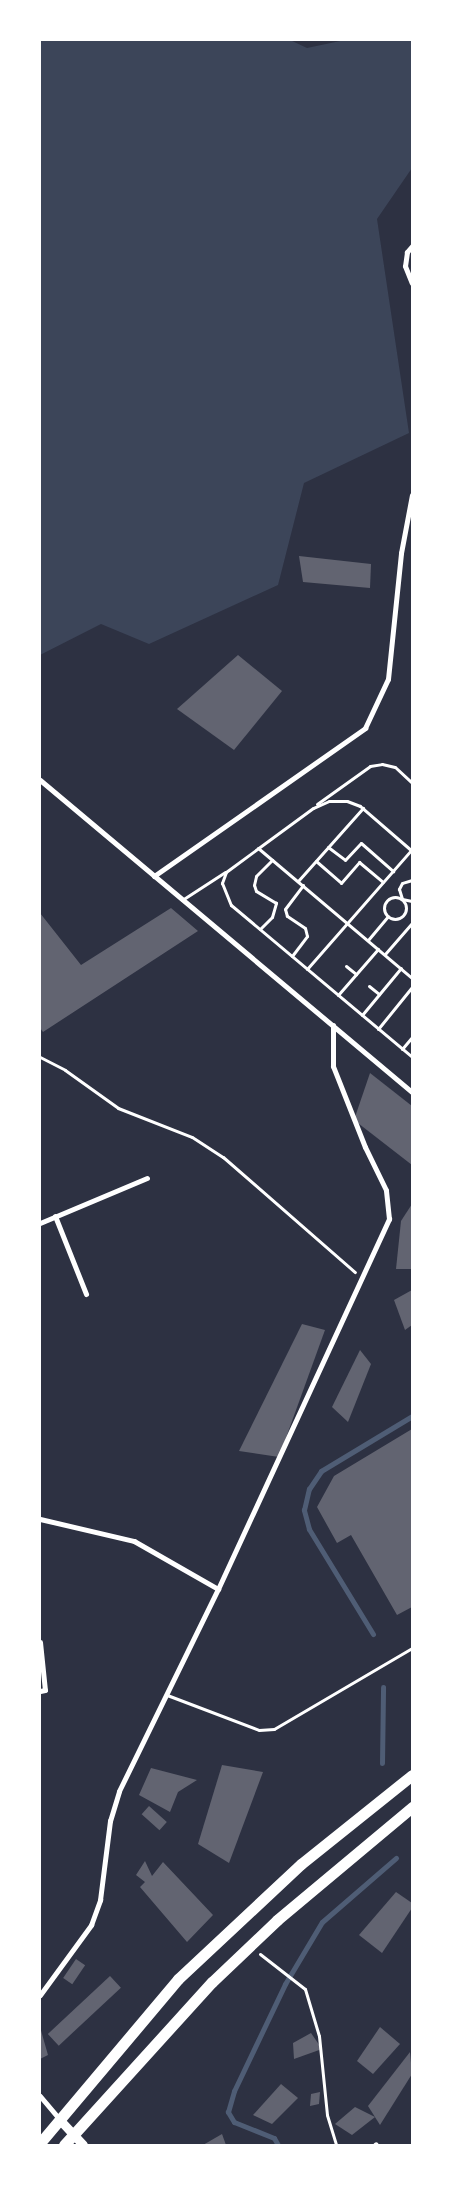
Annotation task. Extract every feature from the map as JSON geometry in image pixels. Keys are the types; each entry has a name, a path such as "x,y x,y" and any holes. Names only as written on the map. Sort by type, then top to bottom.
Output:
{"highway":[{"path":"40,2143 178,1979 302,1864 412,1775"},
{"path":"64,2145 147,2050 250,1945 412,1807"}],"street":[{"path":"412,246 407,252 405,266 412,283"},
{"path":"154,876 365,728 388,679 401,553 412,495"},
{"path":"40,780 412,1092"},
{"path":"40,1995 91,1925 100,1900 110,1821 118,1791 218,1589 389,1219 386,1190 365,1147 333,1066 333,1025"},
{"path":"40,1222 147,1178"},
{"path":"55,1216 86,1294"},
{"path":"40,1519 134,1541 218,1589"},
{"path":"40,1642 45,1690 40,1691"},
{"path":"40,2096 83,2145"}],"lane":[{"path":"181,900 226,872 370,766 382,764 395,767 412,783"},
{"path":"307,969 412,851 363,808 347,801 329,801 313,808"},
{"path":"298,881 363,808"},
{"path":"328,847 345,860 361,843 393,871"},
{"path":"258,848 412,978"},
{"path":"260,929 272,917 276,903 256,891 254,885 256,876 272,860"},
{"path":"316,861 341,883 359,862 383,882"},
{"path":"226,872 224,893 231,905 412,1058"},
{"path":"412,880 400,886 402,898 406,905 404,915 397,919 388,916 384,908 386,901 392,897 402,898 412,901"},
{"path":"292,956 307,936 305,928 287,916 285,909 303,885"},
{"path":"368,940 388,916"},
{"path":"385,955 412,922"},
{"path":"338,995 378,949"},
{"path":"346,966 356,974"},
{"path":"362,1015 400,968"},
{"path":"369,986 379,994"},
{"path":"378,1029 412,987"},
{"path":"402,1049 412,1037"},
{"path":"166,1695 259,1730 274,1729 412,1648"}],"path":[{"path":"40,1057 65,1070 118,1108 192,1137 223,1157 361,1278"},
{"path":"250,1945 305,1989 319,2036 327,2115 336,2145"}],"shaded area":[{"path":"40,40 290,40 307,48 345,40 412,40 412,168 377,219 409,433 304,483 278,585 149,644 101,624 40,655"}],"building":[{"path":"299,556 371,564 370,588 303,582"},
{"path":"238,655 282,691 234,750 177,709"},
{"path":"171,908 198,931 43,1032 40,1028 40,913 81,965"},
{"path":"370,1073 412,1106 412,1165 354,1120"},
{"path":"412,1204 412,1269 396,1269 401,1221"},
{"path":"412,1290 412,1325 405,1330 394,1300"},
{"path":"302,1324 325,1330 279,1457 239,1451"},
{"path":"360,1350 371,1364 348,1422 332,1407"},
{"path":"412,1429 412,1607 397,1615 351,1535 337,1543 317,1507 334,1476"},
{"path":"222,1765 263,1772 229,1863 198,1844"},
{"path":"151,1768 197,1780 178,1792 170,1812 139,1795"},
{"path":"149,1806 167,1822 159,1830 142,1814"},
{"path":"145,1861 152,1876 163,1862 213,1915 187,1942 140,1887 145,1882 136,1875"},
{"path":"396,1892 412,1903 412,1908 382,1953 359,1935"},
{"path":"76,1959 85,1965 72,1984 63,1978"},
{"path":"110,1976 121,1988 59,2046 48,2034"},
{"path":"40,2027 48,2055 40,2059"},
{"path":"380,2027 400,2044 373,2074 357,2061"},
{"path":"311,2033 322,2049 294,2059 293,2043"},
{"path":"410,2052 412,2074 380,2125 368,2106"},
{"path":"281,2084 298,2098 272,2124 253,2115"},
{"path":"320,2092 319,2104 310,2106 311,2094"},
{"path":"355,2107 375,2117 352,2135 335,2124"},
{"path":"222,2134 226,2145 203,2145"}],"waterway":[{"path":"373,1634 309,1529 304,1510 309,1489 321,1471 412,1416"},
{"path":"382,1763 383,1687"},
{"path":"278,2145 274,2138 234,2122 228,2112 234,2091 285,1984 322,1922 396,1858"}]}
